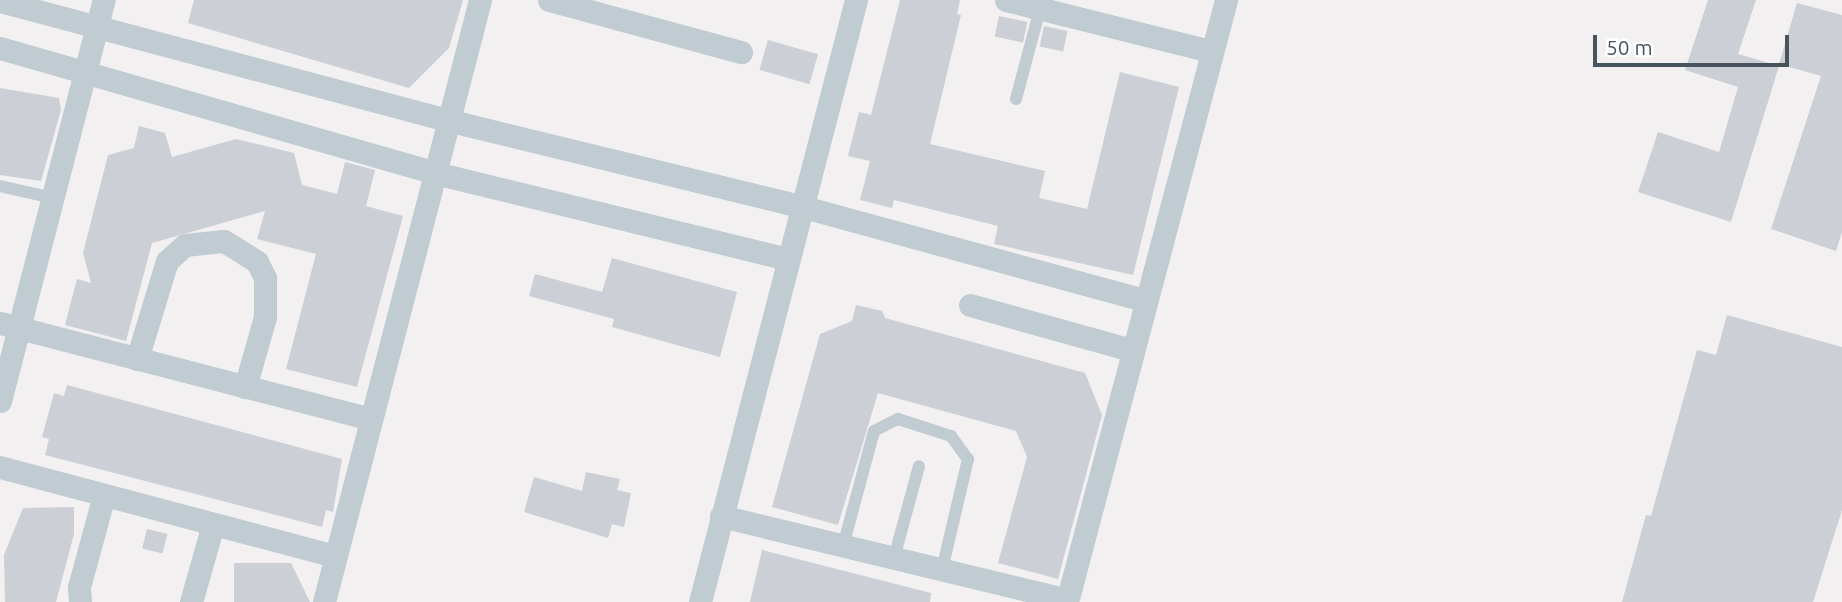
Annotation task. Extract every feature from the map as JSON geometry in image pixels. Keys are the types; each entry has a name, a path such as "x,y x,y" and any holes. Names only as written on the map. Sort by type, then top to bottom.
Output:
{"street":[{"path":"0,401 9,326 52,198 104,0"},
{"path":"324,602 480,0"},
{"path":"549,0 741,52"},
{"path":"700,602 800,206 856,0"},
{"path":"1006,0 1210,51"},
{"path":"0,1 447,120 800,206 1144,300"},
{"path":"721,516 1067,601 1221,1"},
{"path":"0,48 435,173 787,259"},
{"path":"137,359 167,261 185,245 224,241 250,255 265,278 265,317 246,387"},
{"path":"970,304 1131,350"},
{"path":"9,326 370,419"},
{"path":"0,467 335,556"},
{"path":"80,602 79,587 104,495"},
{"path":"191,602 213,524"}],"lane":[{"path":"1016,99 1040,9"},
{"path":"0,186 52,198"},
{"path":"843,546 874,431 898,419 951,436 968,458 942,570"},
{"path":"894,558 919,466"}],"building":[{"path":"194,0 463,0 449,48 409,88 188,23"},
{"path":"900,0 960,0 957,14 961,15 930,144 1045,171 1039,198 1087,209 1120,72 1179,87 1133,275 994,244 998,226 894,200 892,208 860,200 870,161 848,156 859,112 871,115"},
{"path":"1708,0 1756,0 1738,54 1779,66 1731,222 1638,192 1658,132 1719,152 1738,87 1685,70"},
{"path":"1797,3 1842,15 1842,232 1836,251 1771,229 1821,76 1779,64"},
{"path":"999,16 1027,22 1023,43 995,37"},
{"path":"1044,26 1067,31 1063,52 1040,47"},
{"path":"768,40 818,54 809,84 759,70"},
{"path":"0,88 59,98 61,110 41,181 0,175"},
{"path":"139,126 165,133 172,157 236,139 294,153 302,185 337,194 345,162 375,170 366,206 403,216 357,387 286,369 316,254 257,239 265,211 152,243 126,341 65,325 77,279 91,283 83,253 108,155 134,148"},
{"path":"612,258 737,292 720,357 612,327 614,319 529,296 535,274 602,292"},
{"path":"856,305 882,311 885,318 1085,373 1102,415 1058,579 998,563 1027,457 1016,431 878,393 838,525 772,507 820,334 852,321"},
{"path":"1727,315 1842,347 1842,510 1813,602 1622,602 1646,515 1651,516 1697,350 1716,355"},
{"path":"67,385 342,459 333,512 326,510 322,527 45,455 49,439 42,437 54,393 64,396"},
{"path":"586,472 620,479 617,490 631,493 624,527 612,524 608,538 524,512 534,477 582,491"},
{"path":"74,507 74,534 56,602 5,602 4,555 23,508"},
{"path":"147,529 167,534 163,553 142,548"},
{"path":"762,550 931,593 930,602 750,602"},
{"path":"234,563 291,563 310,602 234,602"}]}
